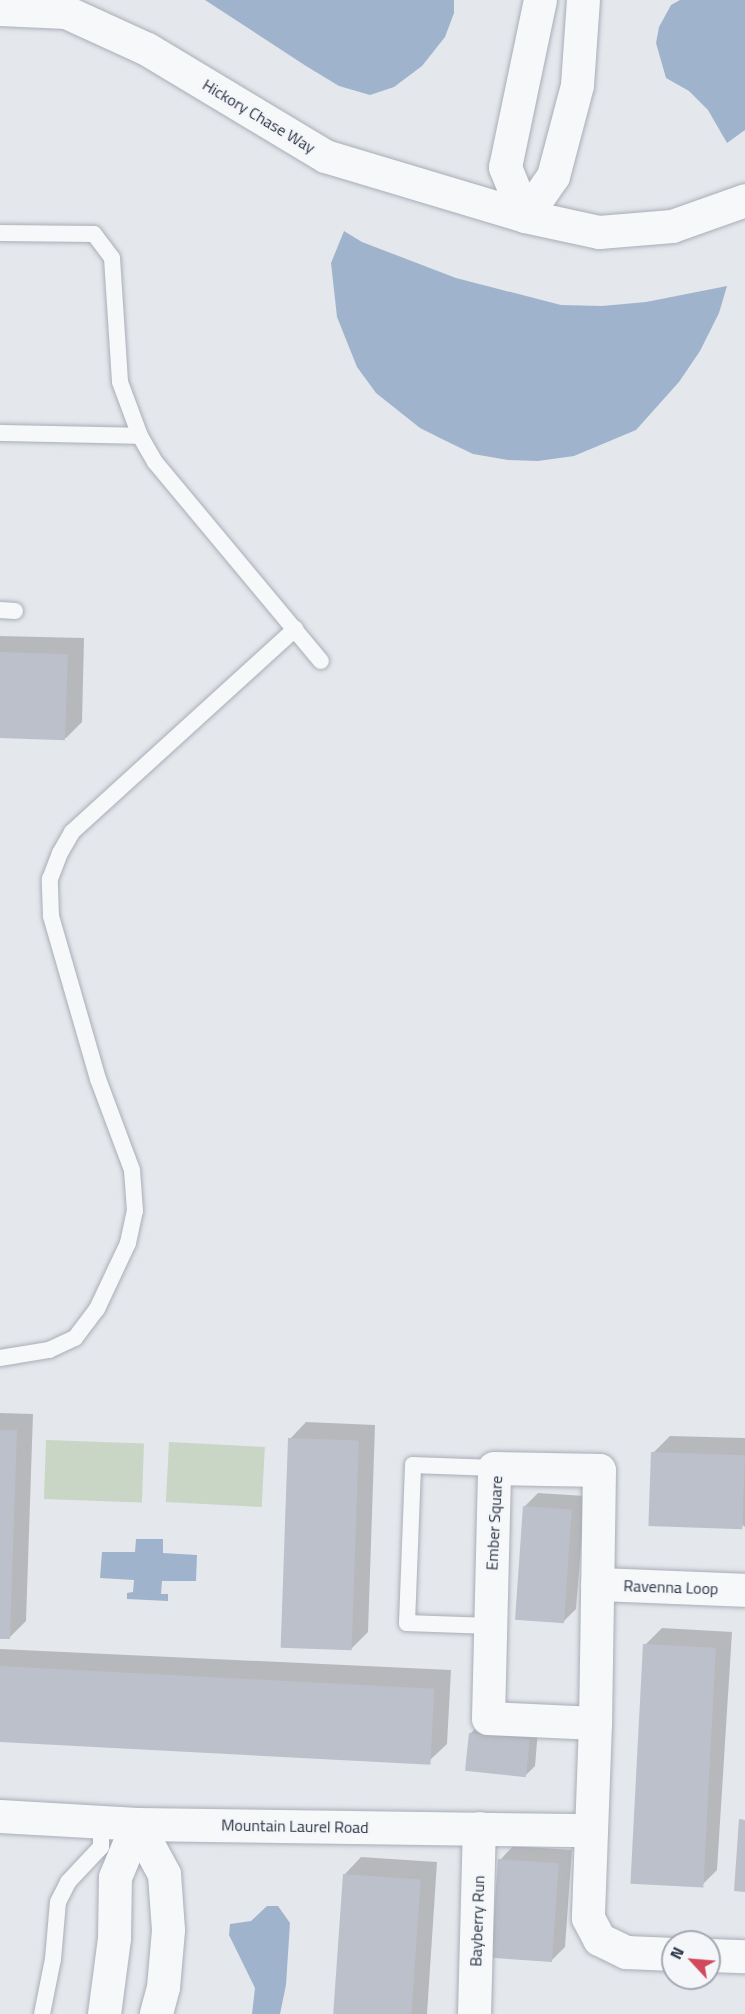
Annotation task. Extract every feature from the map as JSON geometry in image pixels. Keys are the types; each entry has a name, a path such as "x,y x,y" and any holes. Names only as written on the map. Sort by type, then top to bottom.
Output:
{"street":[{"path":"525,216 505,167 540,0"},
{"path":"525,216 554,176 577,85 584,0"},
{"name":"Hickory Chase Way","path":"0,9 66,12 147,49 325,156 525,216 599,232 672,226 745,200"},
{"name":"Ember Square","path":"595,1723 488,1718 495,1468 599,1470 595,1723 588,1918 599,1939 626,1952 661,1953"},
{"name":"Ravenna Loop","path":"597,1584 745,1590"},
{"name":"Mountain Laurel Road","path":"0,1816 137,1824 591,1830"},
{"path":"104,2014 114,1938 115,1877 137,1824"},
{"path":"137,1824 164,1874 168,1930 162,1987 156,2014"},
{"name":"Bayberry Run","path":"474,2014 479,1828"},
{"path":"721,1955 745,1956"}],"lane":[{"path":"0,232 94,234 112,258 120,382 140,436 155,462 321,661"},
{"path":"0,433 140,436"},
{"path":"0,1358 49,1350 75,1338 97,1309 128,1243 135,1211 132,1170 98,1079 51,915 50,879 60,853 72,832 295,629"},
{"path":"490,1626 407,1623 407,1612 413,1466 495,1468"},
{"path":"42,2014 53,1959 58,1902 68,1882 101,1847 101,1822"}],"green space":[{"path":"46,1440 144,1443 142,1502 44,1499"},
{"path":"169,1442 265,1447 262,1507 166,1502"}],"water":[{"path":"205,0 454,0 454,13 445,37 422,66 394,87 370,95 339,86"},
{"path":"680,0 745,0 745,130 727,143 708,110 689,91 666,78 656,43 659,27 671,5"},
{"path":"344,231 362,242 456,278 561,305 602,306 646,302 727,286 719,313 700,351 679,382 636,430 574,456 538,461 508,460 473,454 420,428 376,393 357,367 337,317 331,263"},
{"path":"136,1539 163,1539 163,1553 197,1555 196,1581 162,1581 161,1594 168,1594 168,1601 127,1599 127,1593 133,1592 134,1580 100,1578 102,1552 135,1552"},
{"path":"267,1906 278,1906 290,1923 286,1985 280,2014 252,2014 255,1988 229,1935 230,1924 251,1921"}],"building":[{"path":"0,652 68,654 65,740 0,738"},
{"path":"0,1430 17,1430 10,1639 0,1639"},
{"path":"288,1438 359,1440 352,1650 281,1648"},
{"path":"651,1452 745,1455 742,1529 648,1526"},
{"path":"523,1506 572,1509 564,1623 515,1620"},
{"path":"643,1644 716,1648 703,1887 630,1884"},
{"path":"0,1666 434,1689 430,1765 0,1742"},
{"path":"469,1733 530,1739 526,1777 465,1771"},
{"path":"739,1819 745,1820 745,1892 734,1891"},
{"path":"498,1859 559,1863 552,1962 491,1958"},
{"path":"343,1874 421,1879 411,2014 333,2014"}]}
